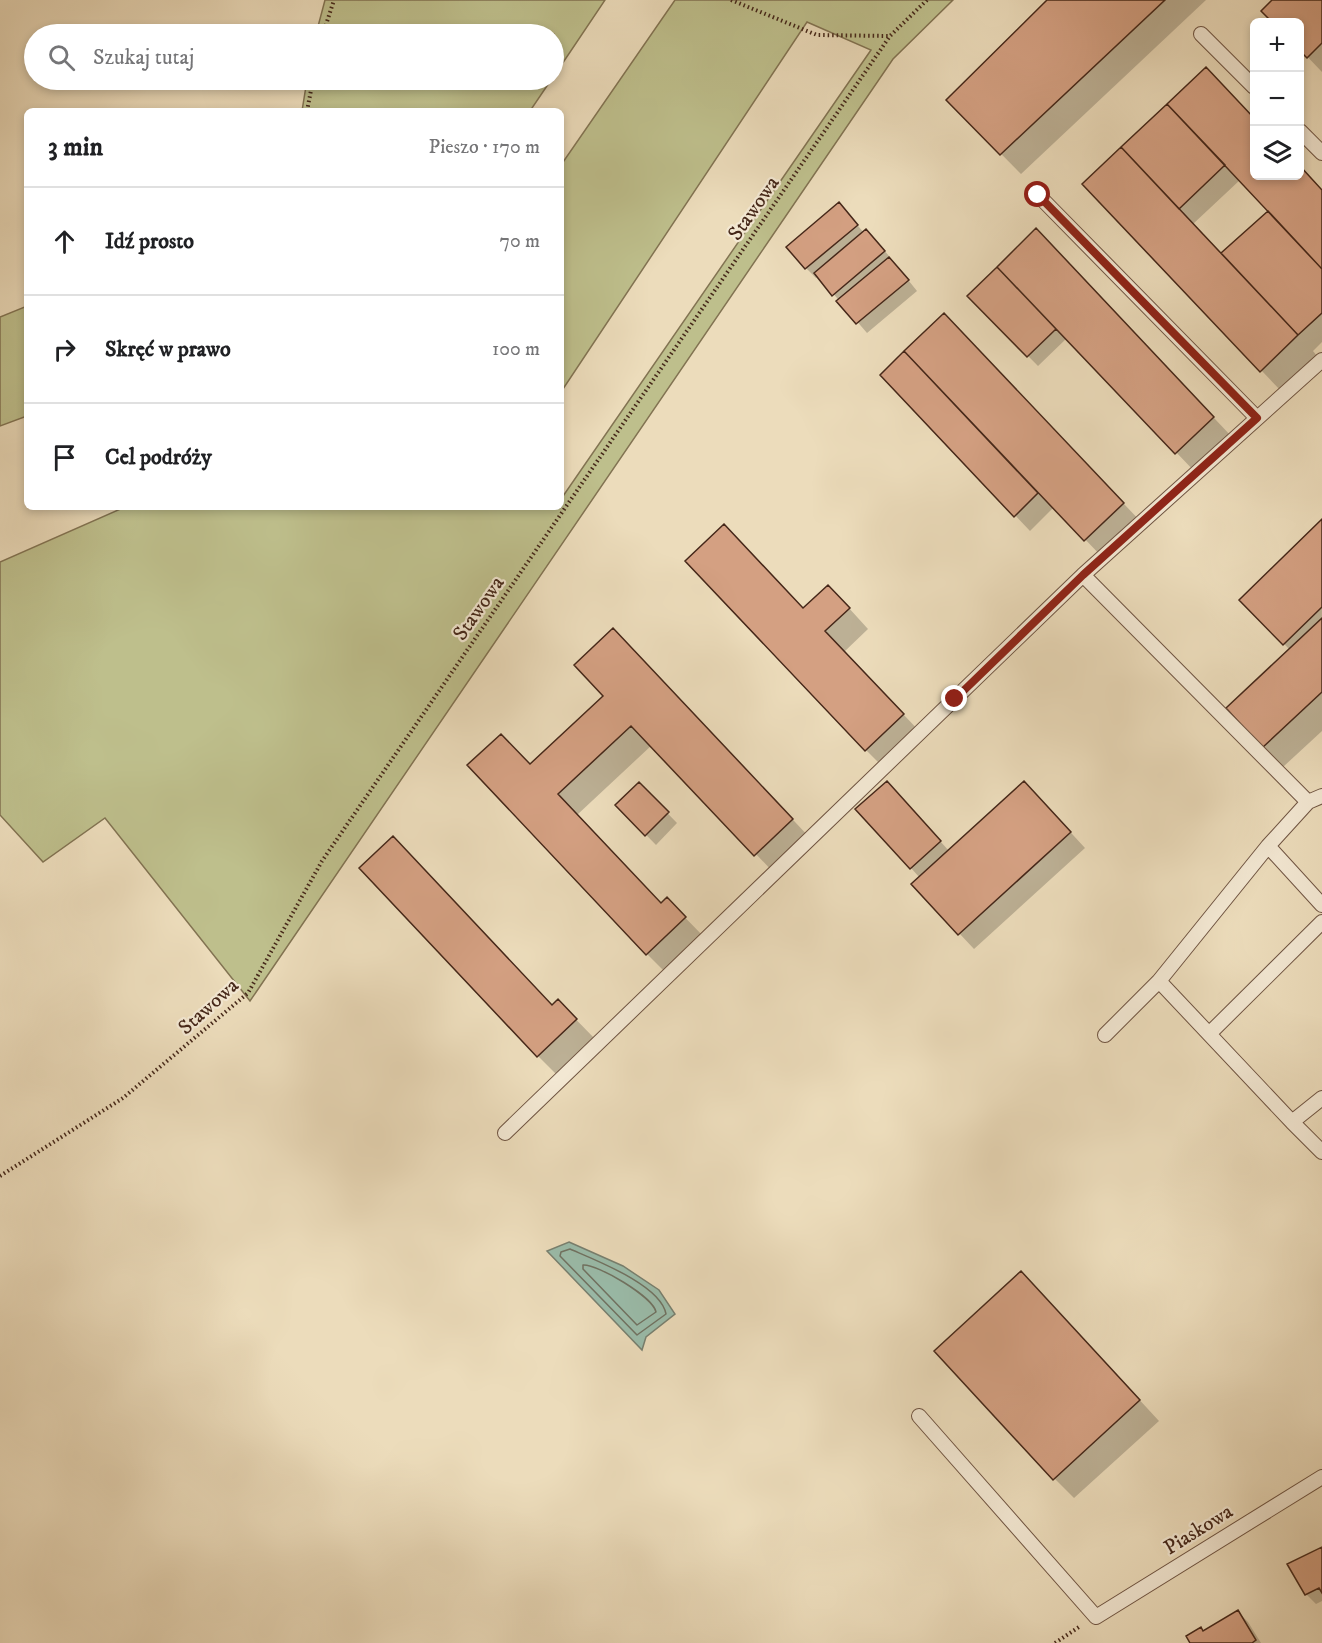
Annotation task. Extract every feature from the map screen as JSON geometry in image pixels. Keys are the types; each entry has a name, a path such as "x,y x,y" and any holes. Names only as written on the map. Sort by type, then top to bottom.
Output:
{"lane":[{"path":"1201,34 1250,83"},
{"path":"1304,136 1322,153"},
{"path":"1038,195 1257,418"},
{"path":"505,1133 1083,575 1322,360"},
{"path":"1083,575 1308,801"},
{"path":"1105,1035 1159,981 1268,846 1308,801 1322,796"},
{"path":"1268,846 1322,905"},
{"path":"1209,1034 1322,922"},
{"path":"1159,981 1322,1152"},
{"path":"1292,1122 1322,1098"},
{"name":"Piaskowa","path":"919,1416 1096,1617 1322,1477"}],"path":[{"path":"326,24 334,0"},
{"path":"731,0 817,35 890,36"},
{"name":"Stawowa","path":"564,510 890,36 927,0"},
{"path":"308,108 311,90"},
{"name":"Stawowa","path":"0,1176 123,1098 248,993 322,861 564,510"}],"green space":[{"path":"325,0 605,0 564,61 564,24 319,24"},
{"path":"675,0 953,0 893,59 250,1001 105,818 43,862 0,815 0,562 118,510 564,510 564,495 871,50 807,22 564,387 564,161"},
{"path":"305,90 544,90 532,108 302,108"},
{"path":"24,307 24,417 0,426 0,317"}],"water":[{"path":"569,1242 623,1266 659,1290 675,1314 646,1337 642,1350 547,1251"}],"building":[{"path":"1047,0 1165,0 1000,155 946,100"},
{"path":"1272,0 1322,0 1322,43 1307,58 1304,55 1304,18 1268,18 1261,11"},
{"path":"1206,67 1250,114 1250,180 1304,180 1304,170 1322,190 1322,269 1167,104"},
{"path":"1167,104 1225,165 1179,209 1121,147"},
{"path":"1121,147 1298,335 1260,372 1082,184"},
{"path":"839,202 858,225 805,269 786,247"},
{"path":"1268,211 1322,269 1322,313 1298,335 1221,253"},
{"path":"1036,228 1214,417 1175,454 997,267"},
{"path":"866,229 885,251 832,296 814,273"},
{"path":"889,257 909,280 856,324 836,301"},
{"path":"997,267 1056,329 1027,357 967,296"},
{"path":"944,313 1124,503 1084,541 904,351"},
{"path":"904,351 1038,493 1014,517 880,375"},
{"path":"1322,519 1322,607 1283,645 1239,600"},
{"path":"724,524 803,608 828,585 850,608 825,631 904,714 865,751 685,561"},
{"path":"1322,618 1322,692 1262,748 1226,708"},
{"path":"613,628 793,819 754,856 631,726 558,794 661,903 667,897 686,917 646,955 467,765 501,734 530,764 603,696 574,665"},
{"path":"887,781 941,841 910,869 855,809"},
{"path":"1024,781 1071,832 958,935 911,884"},
{"path":"639,782 669,812 645,836 615,805"},
{"path":"393,836 552,1005 558,999 577,1019 537,1057 359,868"},
{"path":"1021,1271 1140,1400 1053,1480 934,1351"},
{"path":"1322,1547 1322,1593 1319,1588 1305,1595 1287,1564"},
{"path":"1238,1610 1256,1640 1252,1643 1190,1643 1186,1636 1201,1627 1203,1631"}],"route":[{"path":"955,699 1083,575 1257,418 1038,195"}]}
